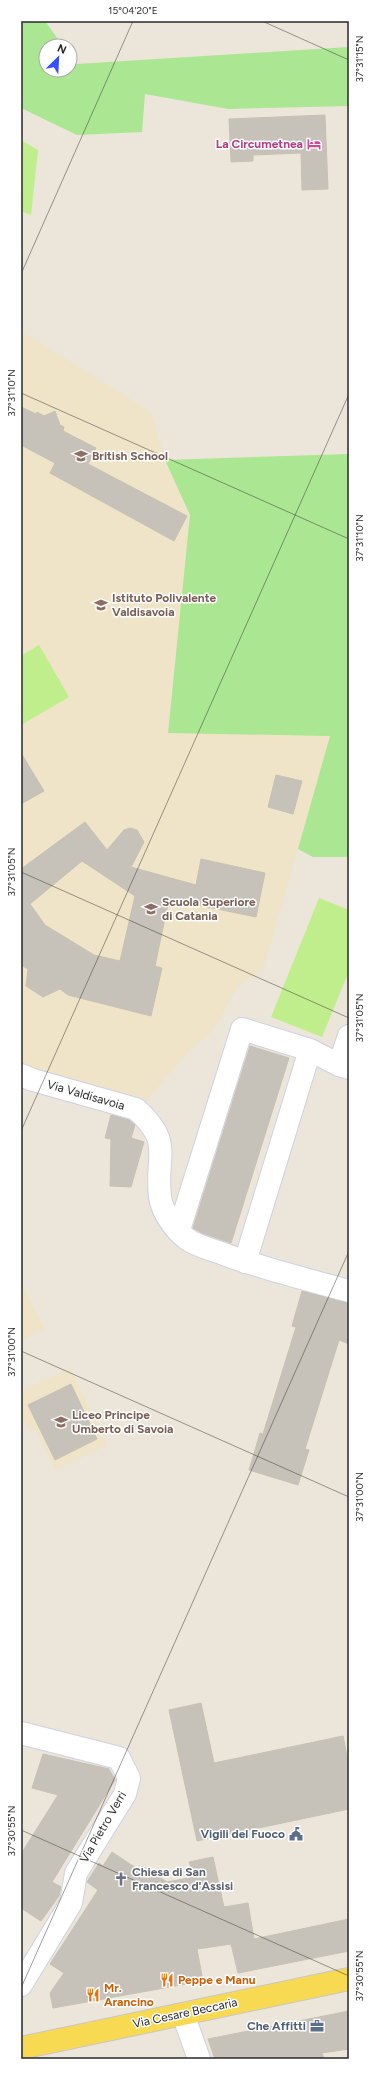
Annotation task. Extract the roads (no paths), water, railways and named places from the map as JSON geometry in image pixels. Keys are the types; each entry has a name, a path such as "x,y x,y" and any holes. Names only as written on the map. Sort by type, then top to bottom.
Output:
{"main road":[{"name":"Via Cesare Beccaria","path":"21,2048 349,1979"}],"street":[{"path":"349,1036 344,1067 310,1050 242,1029 179,1230 188,1240 245,1262 349,1291"},
{"path":"245,1262 310,1050"},
{"name":"Via Valdisavoia","path":"21,1075 33,1080 136,1109 149,1120 161,1141 159,1181 161,1204 164,1212 179,1230"},
{"name":"Via Pietro Verri","path":"21,1733 119,1758 129,1778 125,1794 76,1873 71,1903 21,1984"},
{"path":"183,2014 199,2059"}],"place":[{"name":"La Circumetnea","path":"314,144"},
{"name":"British School","path":"81,456"},
{"name":"Istituto Polivalente Valdisavoia","path":"101,605"},
{"name":"Scuola Superiore di Catania","path":"151,909"},
{"name":"Liceo Principe Umberto di Savoia","path":"61,1422"},
{"name":"Vigili del Fuoco","path":"296,1834"},
{"name":"Chiesa di San Francesco d'Assisi","path":"121,1879"},
{"name":"Peppe e Manu","path":"167,1980"},
{"name":"Mr. Arancino","path":"93,1995"},
{"name":"Che Affitti","path":"317,2026"}]}
